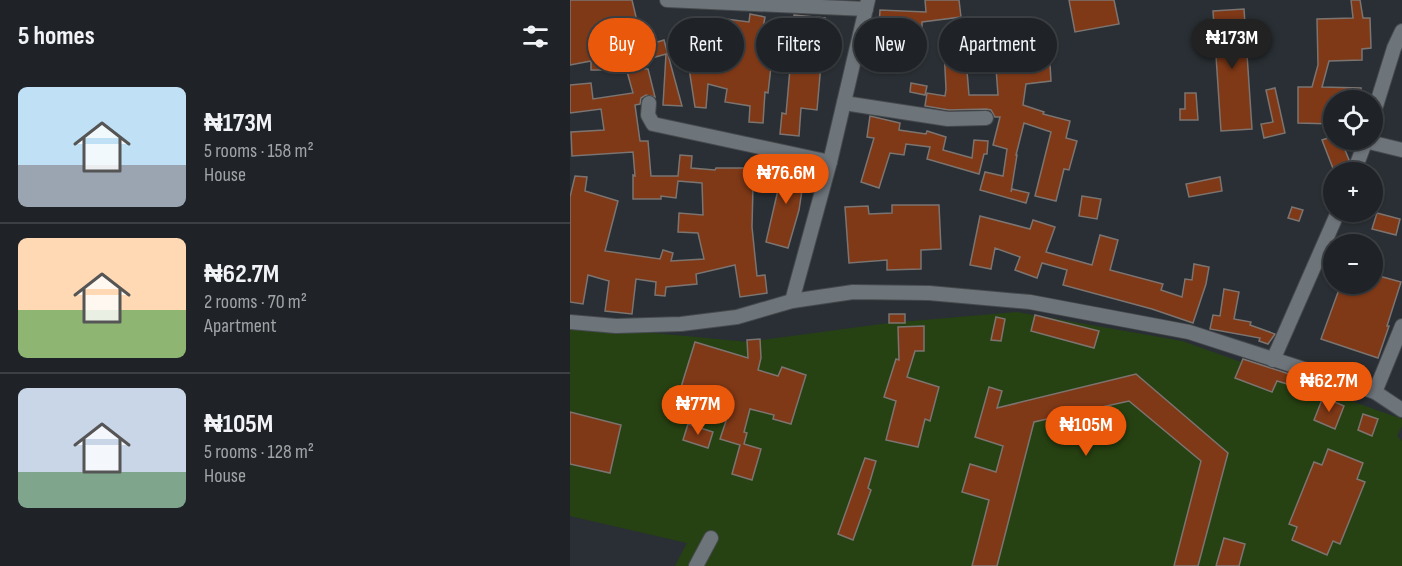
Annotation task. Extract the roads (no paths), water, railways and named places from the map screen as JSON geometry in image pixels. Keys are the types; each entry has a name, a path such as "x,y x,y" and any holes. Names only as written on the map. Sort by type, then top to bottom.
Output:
{"street":[{"path":"667,0 867,4 830,162 792,301"},
{"path":"1381,90 1394,48 1402,31"},
{"path":"649,103 648,115 653,124 830,162"},
{"path":"844,103 948,119 986,118"},
{"path":"1383,145 1402,150"},
{"path":"1273,360 1334,222"},
{"path":"570,322 616,326 681,324 737,317 792,301 864,292 929,293 1030,302 1189,332 1375,392 1402,410"},
{"path":"1375,392 1402,326"},
{"path":"696,566 711,538"}]}
